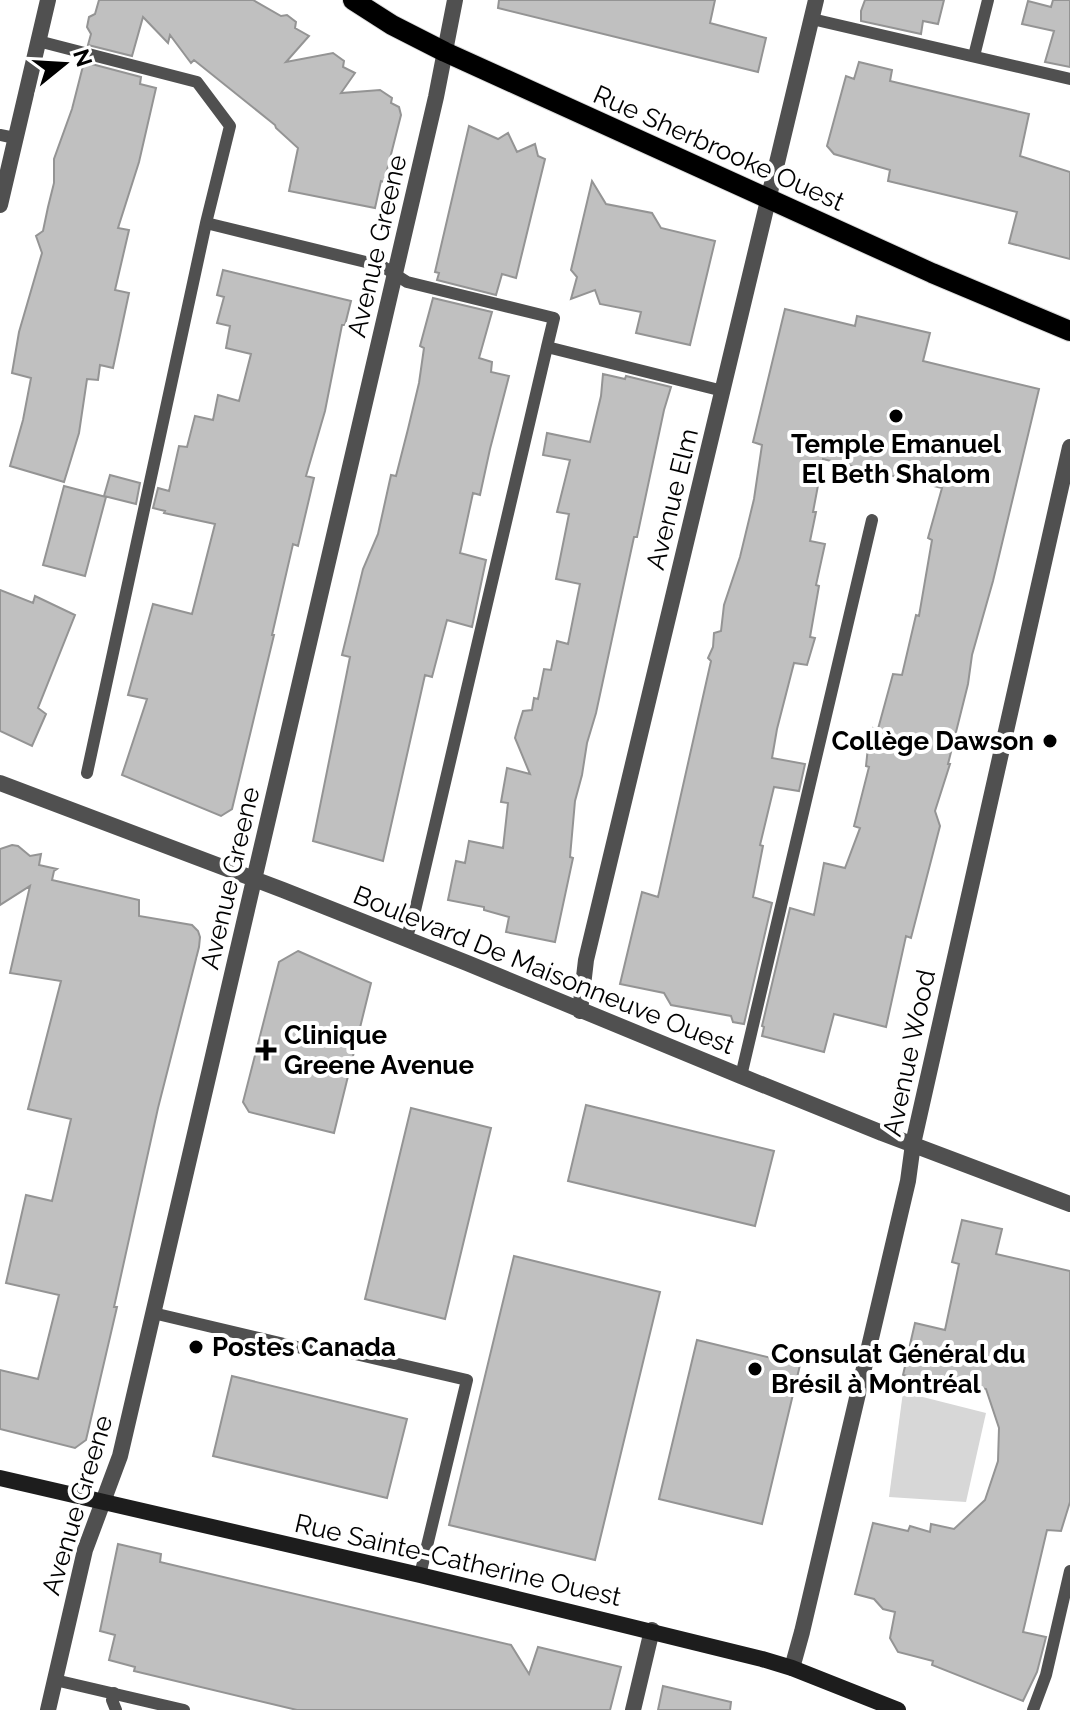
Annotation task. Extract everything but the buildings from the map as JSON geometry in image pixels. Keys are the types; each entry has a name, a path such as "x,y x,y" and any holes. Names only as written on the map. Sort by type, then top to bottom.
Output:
{"main road":[{"name":"Rue Sherbrooke Ouest","path":"353,0 392,25 445,52 918,267 1070,331"}],"street":[{"path":"0,205 7,136 48,0"},
{"name":"Avenue Greene","path":"48,1710 85,1550 120,1456 436,97 455,0"},
{"name":"Avenue Elm","path":"580,1011 586,960 816,0"},
{"name":"Avenue Wood","path":"792,1668 908,1181 913,1144 1070,447"},
{"name":"Boulevard De Maisonneuve Ouest","path":"0,783 297,895 741,1076 1070,1204"},
{"name":"Rue Sainte-Catherine Ouest","path":"0,1478 652,1630 792,1668 898,1710"},
{"path":"633,1710 652,1630"}],"lane":[{"path":"974,56 988,0"},
{"path":"812,19 1070,79"},
{"path":"38,41 197,82 230,126 206,223 87,773"},
{"path":"206,223 382,266 407,282 554,318 406,939"},
{"path":"547,347 723,391"},
{"path":"741,1076 872,520"},
{"path":"153,1313 314,1351 338,1350 467,1380 420,1575"},
{"path":"1033,1710 1046,1675 1070,1571"},
{"path":"55,1680 184,1710"},
{"path":"114,1693 112,1700 116,1710"}],"shaded area":[{"path":"903,1392 986,1413 966,1502 889,1497"}],"place":[{"name":"Temple Emanuel El Beth Shalom","path":"896,416"},
{"name":"Collège Dawson","path":"1050,741"},
{"name":"Clinique Greene Avenue","path":"266,1050"},
{"name":"Postes Canada","path":"196,1347"},
{"name":"Consulat Général du Brésil à Montréal","path":"755,1369"}]}
